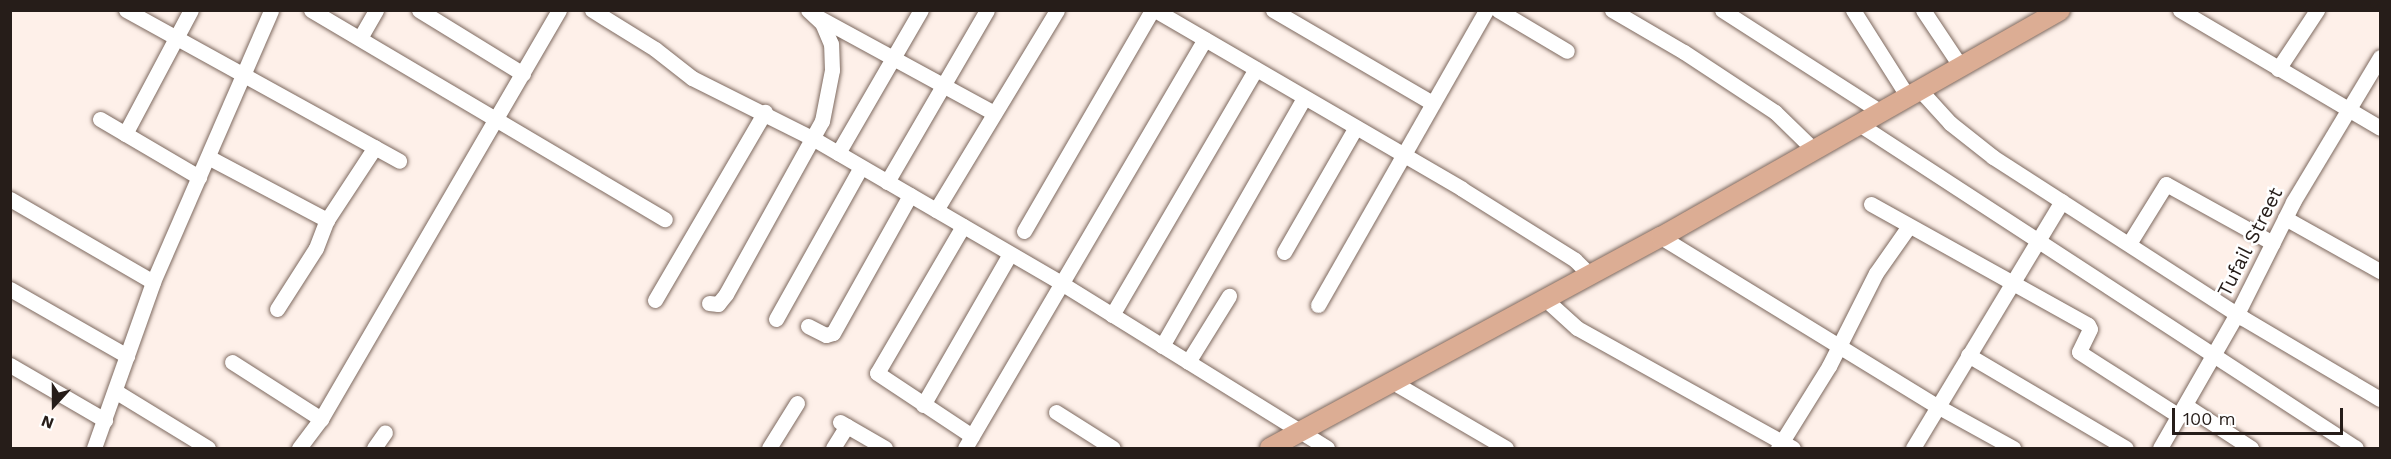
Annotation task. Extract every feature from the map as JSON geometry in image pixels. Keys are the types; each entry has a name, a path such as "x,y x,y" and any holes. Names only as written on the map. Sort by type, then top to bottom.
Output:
{"main road":[{"path":"1270,448 1312,442 1390,381 1661,237 2055,12"}],"street":[{"path":"126,10 176,39 245,73 399,161"},
{"path":"125,134 191,10"},
{"path":"94,448 153,282 271,10"},
{"path":"311,10 665,219"},
{"path":"360,38 376,10"},
{"path":"419,10 523,74"},
{"path":"299,448 321,419 559,10"},
{"path":"592,10 655,49 692,78 765,112 936,210 1112,315 1312,442"},
{"path":"838,153 921,10"},
{"path":"887,182 987,10"},
{"path":"1024,231 1154,10 1575,260 1590,275"},
{"path":"1318,306 1486,10"},
{"path":"1498,10 1567,51"},
{"path":"1612,10 1684,52 1776,112 1814,150"},
{"path":"1722,10 1881,112"},
{"path":"1853,10 1914,93 1978,146 2238,312 2380,399"},
{"path":"1923,10 1960,67"},
{"path":"2180,10 2380,128"},
{"path":"2278,69 2317,10"},
{"path":"814,12 994,113"},
{"path":"709,303 723,300 814,139 825,110 832,70 831,44 814,12"},
{"path":"936,210 1052,12"},
{"path":"1283,13 1432,103"},
{"path":"963,226 877,371 968,442 1205,39"},
{"name":"Tufail Street","path":"2160,448 2238,312 2285,218 2380,57"},
{"path":"1112,315 1256,69"},
{"path":"1162,346 1304,98"},
{"path":"655,300 765,112"},
{"path":"99,119 199,177"},
{"path":"1859,124 2214,353 2356,448"},
{"path":"1284,252 1356,128"},
{"path":"277,309 316,248 327,220 375,147"},
{"path":"208,157 327,220"},
{"path":"776,320 861,167"},
{"path":"2130,242 2166,184 2273,243"},
{"path":"808,326 826,335 833,333 910,195"},
{"path":"10,199 153,282"},
{"path":"1913,448 2062,201"},
{"path":"1871,204 2088,325 2090,329 2079,352 2251,448"},
{"path":"2285,218 2380,271"},
{"path":"1545,299 1577,328 1784,446 1829,366 1876,273 1909,226"},
{"path":"1661,237 1937,406 2013,448"},
{"path":"923,405 1010,254"},
{"path":"10,289 127,356"},
{"path":"1188,362 1229,296"},
{"path":"1968,355 2126,448"},
{"path":"232,362 321,419"},
{"path":"10,365 105,420"},
{"path":"1390,381 1506,448"},
{"path":"115,391 208,448"},
{"path":"769,448 796,403"},
{"path":"1056,412 1113,448"},
{"path":"834,448 844,424 885,448"},
{"path":"374,448 385,432"}]}
